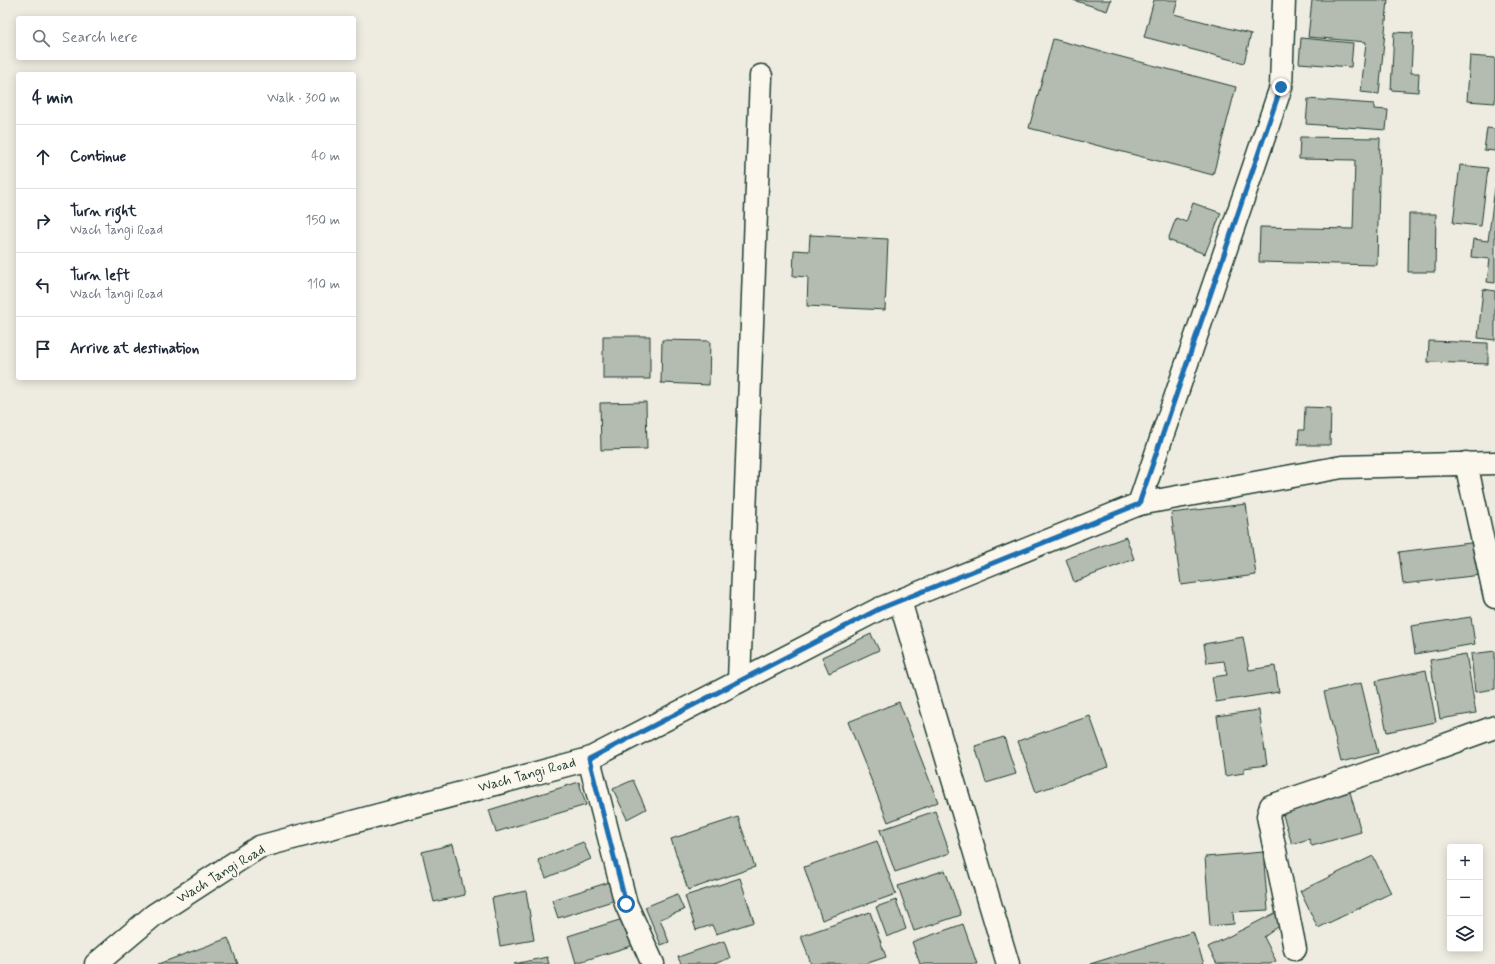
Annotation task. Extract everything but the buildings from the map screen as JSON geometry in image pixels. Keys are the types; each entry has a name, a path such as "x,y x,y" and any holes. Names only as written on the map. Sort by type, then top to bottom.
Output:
{"street":[{"path":"1139,504 1281,87 1284,0"},
{"path":"739,681 761,76"},
{"path":"1466,463 1495,597"},
{"name":"Wach Tangi Road","path":"96,964 154,915 259,847 589,759 879,609 1139,504 1342,466 1495,463"},
{"path":"900,601 1008,964"},
{"path":"1295,949 1268,816 1271,806 1495,727"},
{"path":"589,759 626,904 653,964"}],"route":[{"path":"626,904 589,759 879,609 1139,504 1281,87"}]}
